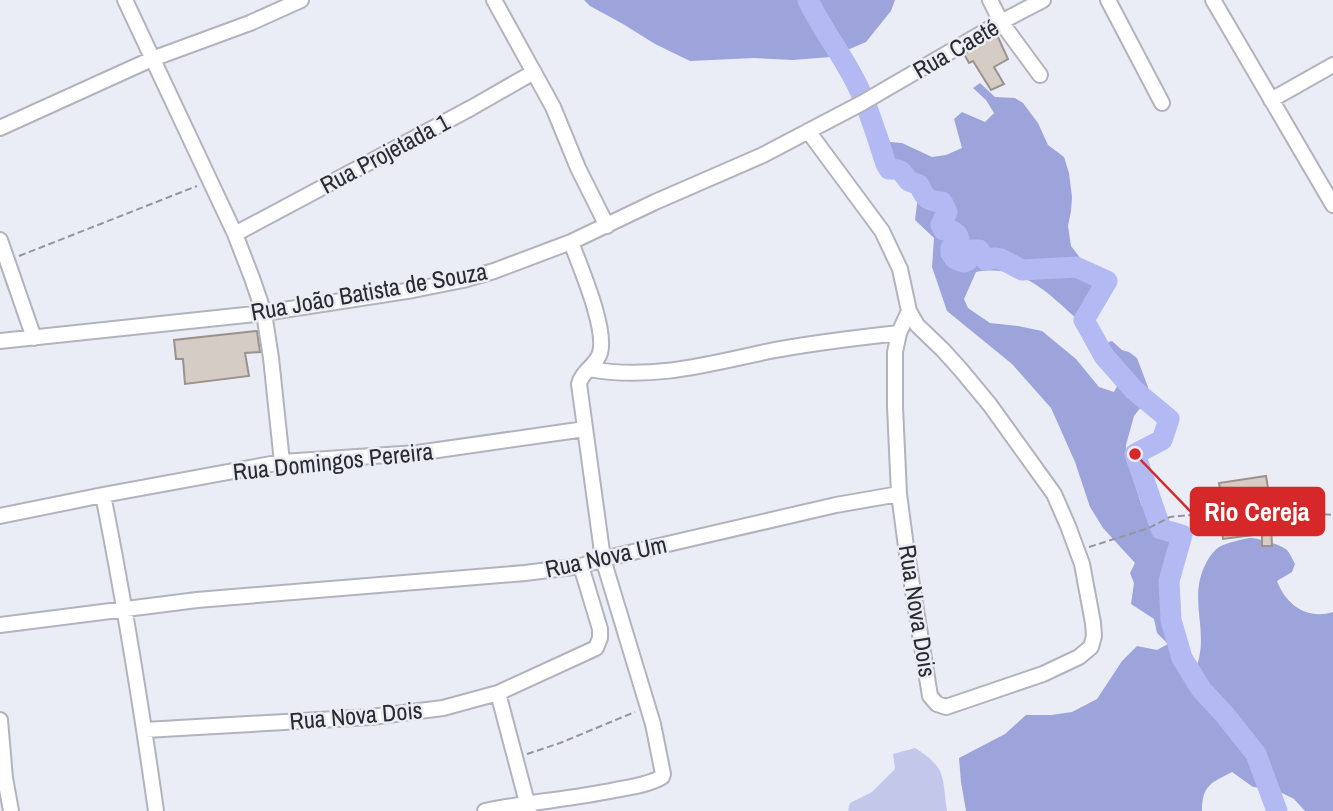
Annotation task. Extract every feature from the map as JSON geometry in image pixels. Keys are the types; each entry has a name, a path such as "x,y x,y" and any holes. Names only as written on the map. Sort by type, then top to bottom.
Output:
{"street":[{"path":"125,0 235,234 264,313 282,463"},
{"path":"0,128 152,59 250,23 302,0"},
{"path":"494,0 553,107 578,168 607,226"},
{"path":"990,0 1002,22 1040,75"},
{"name":"Rua Caeté","path":"866,101 1044,0"},
{"path":"1108,0 1163,103"},
{"path":"1213,0 1333,205"},
{"path":"1271,100 1333,65"},
{"name":"Rua Projetada 1","path":"235,234 534,72"},
{"name":"Rua João Batista de Souza","path":"0,341 264,313 463,280 521,262 571,242 763,155 866,101"},
{"path":"808,131 882,231 900,268 909,312 899,333 895,352 899,494"},
{"path":"0,240 34,338"},
{"path":"485,811 529,807 589,796 662,777 648,706 603,559 579,384 580,378 594,365 600,353 601,335 591,297 571,242"},
{"name":"Rua Nova Dois","path":"899,494 930,696 937,704 946,707 954,705 993,689 1043,674 1068,664 1091,647 1094,623 1082,564 1054,494 990,405 943,350 917,326 909,312"},
{"path":"589,369 614,374 680,370 817,343 899,333"},
{"name":"Rua Domingos Pereira","path":"0,516 282,463 417,453 584,429"},
{"name":"Rua Nova Um","path":"0,625 197,600 581,566 836,505 899,494"},
{"path":"103,495 125,608 156,811"},
{"name":"Rua Nova Dois","path":"145,730 382,716 443,708 498,693 596,648 600,629 581,566"},
{"path":"498,693 529,807"},
{"path":"0,720 11,811"}],"path":[{"path":"7,261 211,180"},
{"path":"1077,551 1149,528 1170,517 1200,514 1255,519 1291,514 1333,515"},
{"path":"516,758 648,706"}],"shaded area":[{"path":"584,0 895,0 891,11 866,42 831,57 690,61 655,44"},
{"path":"980,83 995,97 1015,98 1023,103 1038,123 1048,145 1064,157 1072,197 1068,226 1071,246 1105,290 1105,301 1097,316 1086,327 1037,285 1009,273 993,271 976,272 964,299 968,308 990,323 1042,331 1076,359 1099,387 1114,392 1119,382 1107,359 1105,343 1112,341 1137,358 1148,387 1148,398 1134,416 1126,455 1141,504 1150,521 1178,546 1181,566 1170,628 1179,644 1185,672 1195,670 1201,647 1198,602 1200,579 1209,557 1222,546 1251,538 1284,548 1295,564 1292,572 1277,581 1286,597 1306,612 1333,612 1333,811 1305,811 1294,799 1276,790 1253,787 1232,772 1209,786 1202,802 1202,811 966,811 959,758 1005,734 1026,715 1072,712 1097,699 1122,661 1137,646 1157,650 1168,644 1157,633 1154,619 1131,604 1134,583 1130,573 1135,563 1103,528 1090,507 1075,462 1051,408 1012,364 947,311 932,267 934,238 915,220 918,196 904,179 882,168 873,133 876,125 886,131 890,142 902,143 932,157 946,155 962,148 954,119 962,112 985,122 994,113 986,100 973,88"},
{"path":"915,748 938,767 947,811 848,811 850,803 872,792 895,769 893,754"}],"building":[{"path":"997,35 1008,59 994,67 1004,84 991,90 973,61 969,63 964,54"},
{"path":"257,331 260,352 245,353 249,376 185,384 183,359 176,359 174,340"},
{"path":"1266,476 1269,494 1261,494 1267,523 1271,523 1272,546 1262,546 1262,534 1223,539 1221,523 1242,518 1239,501 1222,503 1219,483"}],"waterway":[{"path":"808,0 854,79 868,109 889,169 899,170 909,181 919,185 927,198 942,202 947,212 941,225 944,230 955,233 959,239 951,248 955,259 964,262 974,250 979,250 986,260 1001,259 1022,270 1076,267 1107,281 1084,320 1104,356 1134,390 1169,419 1162,440 1135,454 1161,529 1182,535 1169,581 1171,620 1182,658 1201,689 1256,754 1277,811"}],"place":[{"name":"Rio Cereja","path":"1135,454"}]}
